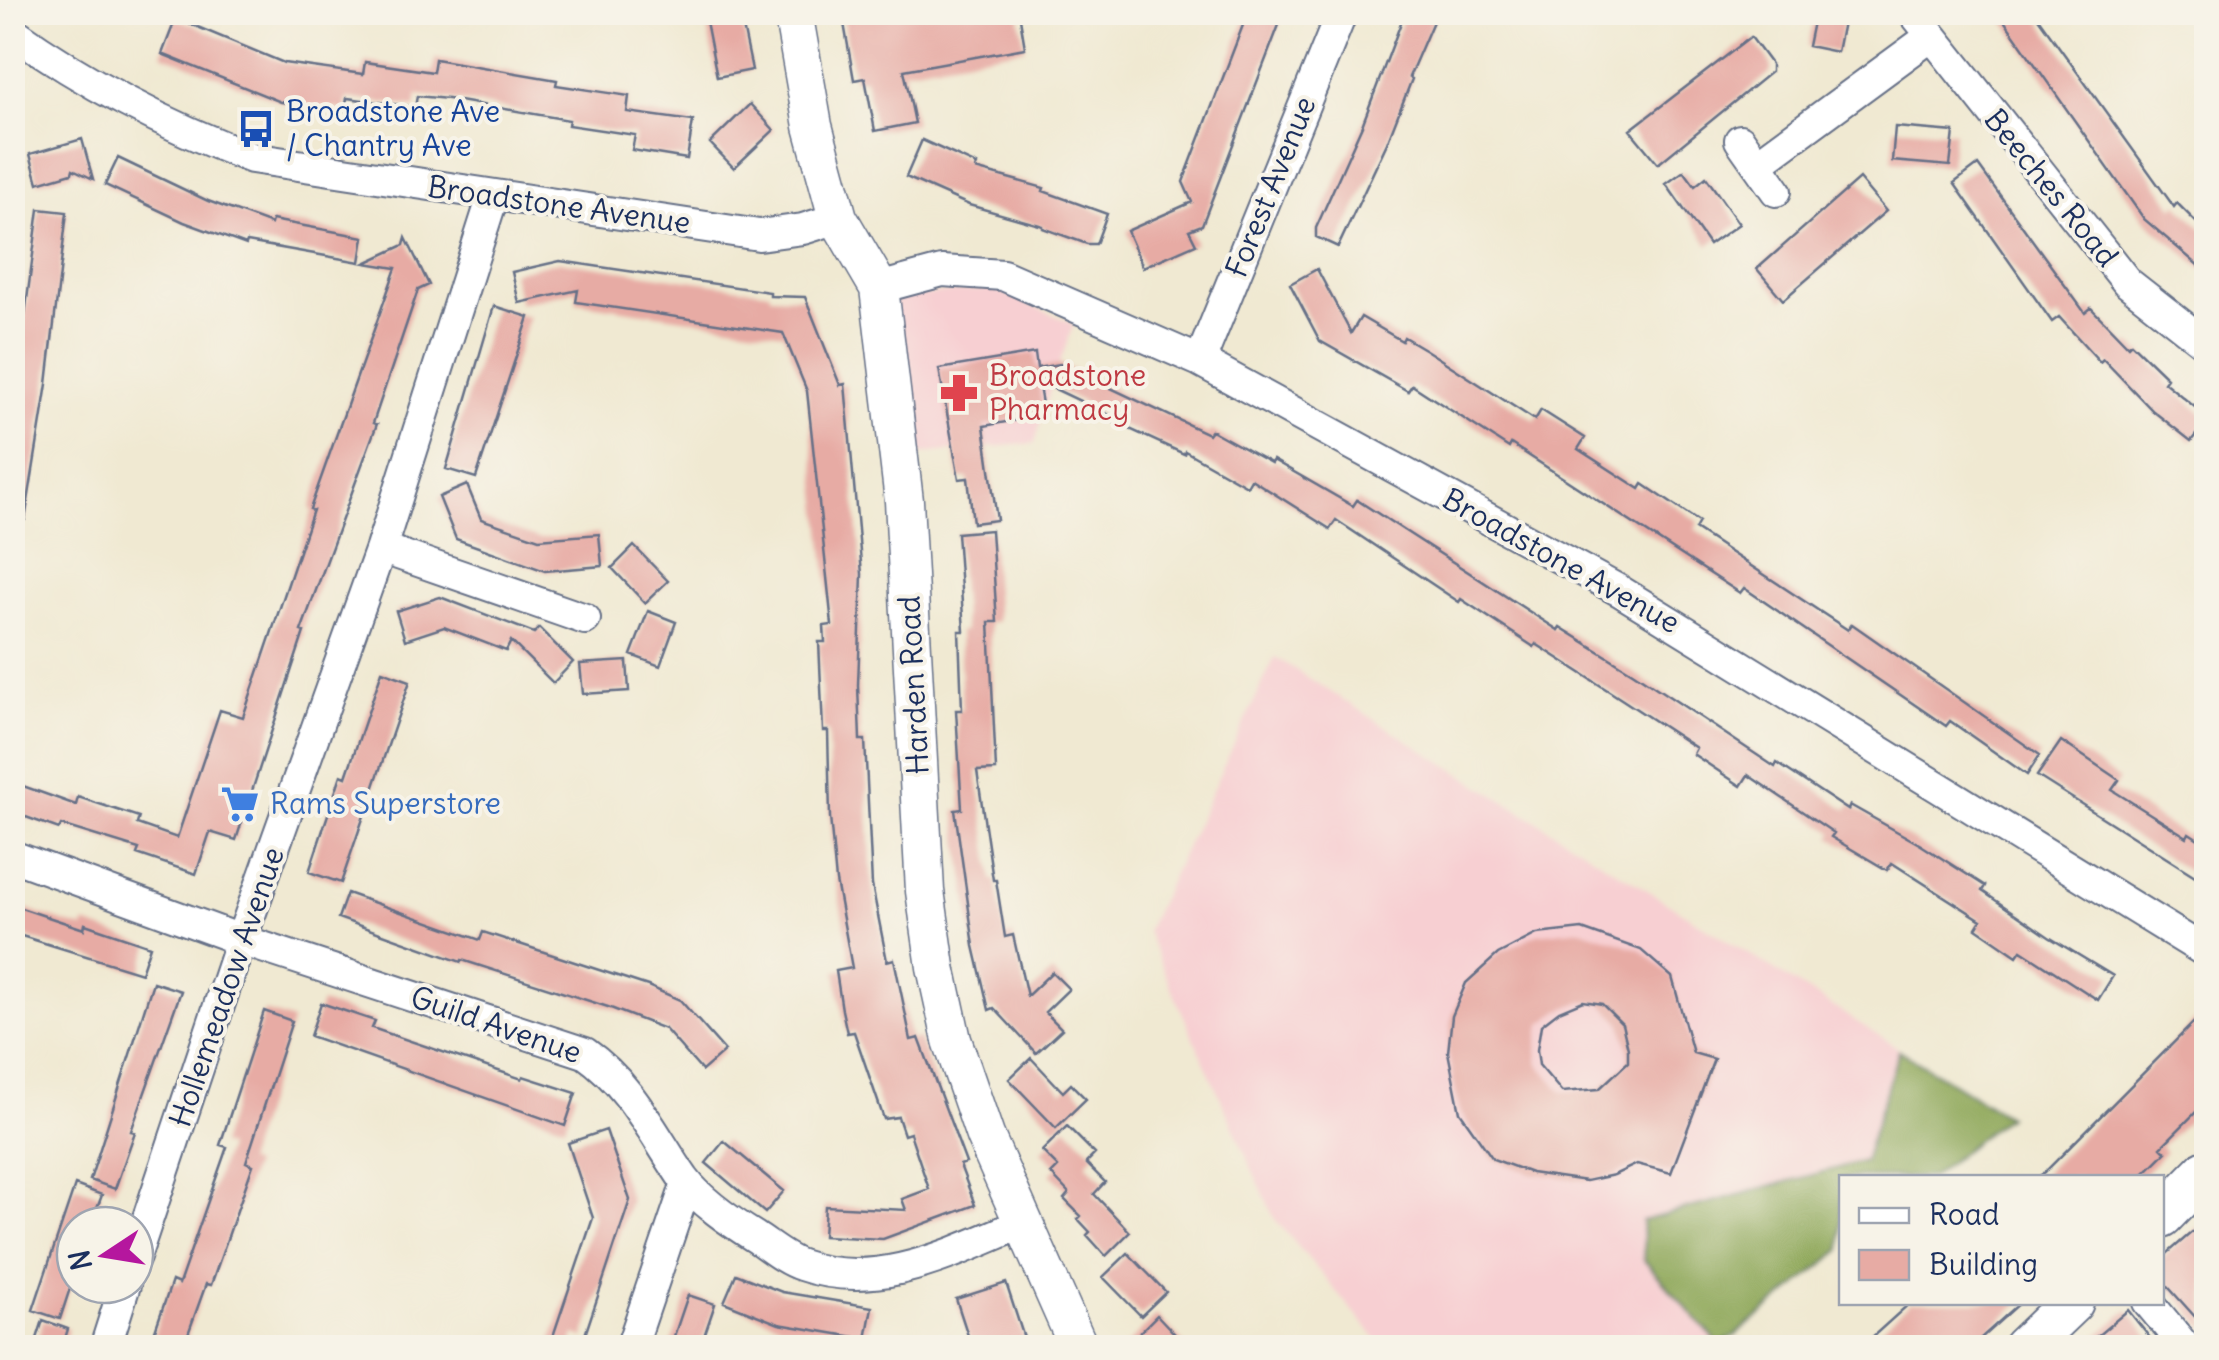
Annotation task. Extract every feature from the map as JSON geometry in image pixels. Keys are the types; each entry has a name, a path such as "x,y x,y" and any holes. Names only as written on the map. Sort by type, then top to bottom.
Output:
{"main road":[{"path":"2164,1214 2206,1171"},
{"path":"2024,1348 2069,1305"}],"street":[{"name":"Harden Road","path":"793,12 814,126 838,218 878,288 904,501 925,890 952,1040 985,1136 1079,1348"},
{"name":"Forest Avenue","path":"1200,361 1342,12"},
{"path":"1776,191 1748,152 1922,25"},
{"name":"Beeches Road","path":"1922,25 2126,282 2206,344"},
{"name":"Broadstone Avenue","path":"12,31 61,66 187,134 252,158 759,235 803,230 838,218"},
{"name":"Hollemeadow Avenue","path":"152,1205 241,940 381,548 493,196"},
{"name":"Broadstone Avenue","path":"878,288 942,271 1003,274 1200,361 1620,591 2206,952"},
{"path":"381,548 585,618"},
{"name":"Guild Avenue","path":"12,856 241,940 585,1053 608,1069 637,1105 687,1182 730,1221 797,1264 843,1276 893,1272 928,1263 1022,1224"},
{"path":"631,1348 687,1182"},
{"path":"104,1348 119,1305"},
{"path":"2150,1305 2186,1348"}],"shaded area":[{"path":"994,289 1074,324 1035,443 920,454 893,297"},
{"path":"1275,657 2007,1116 1933,1175 1839,1175 1839,1252 1736,1335 1711,1347 1383,1347 1274,1218 1146,931"}],"green space":[{"path":"1899,1050 2007,1116 1933,1175 1839,1175 1839,1252 1736,1335 1719,1344 1644,1260 1642,1221 1864,1161"}],"building":[{"path":"740,12 752,70 717,77 705,16"},
{"path":"842,12 1019,12 1025,48 904,70 915,123 875,131 865,78 854,80"},
{"path":"1248,12 1284,12 1202,225 1189,230 1196,244 1143,267 1127,231 1192,202 1183,182"},
{"path":"1405,12 1437,12 1387,143 1338,247 1316,237 1316,228 1363,123"},
{"path":"1815,12 1845,12 1837,52 1808,46"},
{"path":"1998,12 2034,12 2174,207 2177,203 2206,232 2206,272 2144,219"},
{"path":"176,18 284,63 363,74 365,62 433,72 435,59 629,96 627,112 693,121 687,159 632,150 635,135 448,99 417,96 415,107 347,98 345,110 281,102 162,54"},
{"path":"1751,37 1771,64 1771,72 1658,164 1630,130"},
{"path":"750,104 774,130 734,168 710,143"},
{"path":"1895,127 1954,132 1950,166 1892,161"},
{"path":"82,139 93,179 73,169 72,173 38,183 30,154"},
{"path":"922,140 977,165 975,169 1044,188 1043,191 1107,214 1096,244 969,205 906,177"},
{"path":"118,158 208,201 271,224 272,220 364,237 360,262 247,242 246,245 184,222 105,185"},
{"path":"1978,165 2085,313 2091,308 2167,378 2164,382 2206,416 2206,422 2191,441 2153,411 2103,359 2100,362 2059,317 2052,322 1954,183"},
{"path":"1684,171 1695,186 1706,177 1739,224 1709,245 1666,184"},
{"path":"1859,179 1886,211 1783,300 1757,269"},
{"path":"39,209 67,212 47,384 25,520 12,519 12,413"},
{"path":"406,238 429,285 418,290 373,423 377,424 301,631 304,632 236,840 210,832 196,874 137,854 139,849 61,825 59,829 12,812 12,782 76,805 78,797 139,817 137,824 177,838 220,710 243,717 313,510 310,509 396,268 365,263 404,245"},
{"path":"560,261 770,292 770,296 805,297 840,385 845,384 862,574 858,685 860,740 865,740 872,885 887,961 894,959 911,1040 919,1038 966,1163 960,1165 975,1205 883,1239 823,1236 825,1206 906,1210 902,1199 929,1189 910,1133 904,1135 898,1117 884,1119 854,1032 847,1033 842,1010 836,971 852,968 836,881 819,642 825,642 824,626 832,625 807,391 783,333 576,302 578,290 519,303 512,272"},
{"path":"1317,269 1351,333 1361,317 1426,350 1535,420 1541,410 1585,438 1578,449 1640,489 1643,484 1699,522 1695,529 1848,630 1852,624 2040,755 2027,775 1950,721 1946,726 1744,588 1740,593 1511,444 1509,448 1412,385 1408,391 1320,341 1290,284"},
{"path":"494,306 529,317 476,478 446,469"},
{"path":"1035,353 1037,368 1060,364 1208,434 1211,430 1271,463 1273,460 1353,506 1357,500 1558,630 1560,627 1634,673 1775,767 1777,763 1848,810 1850,805 1921,845 1985,886 1982,891 2049,937 2113,976 2098,1000 2021,950 2017,956 1976,928 1981,920 1892,863 1887,870 1831,837 1834,833 1748,775 1741,786 1693,754 1696,748 1536,644 1534,647 1461,599 1459,602 1336,520 1330,529 1251,479 1247,486 1185,451 1184,454 1112,421 1114,417 1038,381 1044,415 984,426 997,520 973,523 968,478 959,479 939,369"},
{"path":"467,485 481,519 539,539 599,534 602,566 545,571 456,539 439,497"},
{"path":"991,530 997,622 989,622 996,770 977,771 993,880 1005,937 1013,935 1027,996 1052,972 1069,989 1045,1012 1062,1029 1036,1053 994,1008 989,1010 974,946 955,810 962,809 956,710 962,710 959,631 964,631 957,533"},
{"path":"634,546 668,581 645,603 612,568"},
{"path":"440,597 534,633 539,628 573,662 553,683 511,641 506,651 444,627 405,640 396,611"},
{"path":"648,611 676,622 660,666 631,655"},
{"path":"627,661 629,691 583,694 580,664"},
{"path":"382,671 410,681 341,883 309,872 341,775 346,777"},
{"path":"2061,741 2119,780 2112,790 2187,837 2189,833 2206,844 2206,883 2037,776"},
{"path":"347,893 480,940 483,932 648,986 680,1000 725,1051 702,1071 665,1029 338,918"},
{"path":"12,905 150,946 141,973 12,933"},
{"path":"1582,929 1641,950 1672,977 1693,1053 1714,1059 1671,1173 1637,1164 1614,1175 1586,1181 1531,1173 1493,1159 1460,1112 1448,1052 1452,1016 1466,983 1498,954 1537,934","holes":["1583,1001 1602,1004 1622,1024 1628,1062 1599,1089 1562,1092 1539,1065 1541,1025 1559,1011"]},
{"path":"153,982 181,991 131,1131 135,1132 115,1189 90,1180"},
{"path":"321,1003 375,1021 372,1028 522,1079 523,1076 576,1093 565,1126 310,1036"},
{"path":"2206,1010 2206,1102 2161,1147 2166,1152 2143,1175 2042,1175"},
{"path":"264,1011 292,1021 246,1162 253,1165 211,1285 206,1284 183,1348 149,1348 172,1281 179,1284 227,1147 220,1145"},
{"path":"1031,1058 1063,1092 1071,1084 1086,1099 1056,1128 1009,1079"},
{"path":"1067,1126 1095,1154 1086,1163 1105,1182 1094,1194 1130,1232 1106,1256 1087,1235 1090,1232 1078,1219 1081,1216 1064,1199 1069,1193 1051,1174 1058,1167 1042,1151"},
{"path":"606,1130 630,1200 584,1338 575,1335 571,1348 549,1348 593,1218 568,1143"},
{"path":"724,1141 784,1191 765,1213 706,1163"},
{"path":"75,1185 102,1195 98,1205 68,1205"},
{"path":"2206,1220 2206,1329 2164,1282 2164,1256"},
{"path":"55,1245 55,1305 65,1305 60,1319 33,1310"},
{"path":"1128,1253 1166,1292 1141,1316 1103,1277"},
{"path":"736,1274 782,1292 872,1307 866,1339 779,1324 724,1302"},
{"path":"1006,1283 1025,1341 1006,1348 972,1348 956,1299"},
{"path":"688,1295 715,1304 700,1348 670,1348"},
{"path":"1908,1305 2018,1305 1970,1348 1860,1348"},
{"path":"2128,1310 2158,1348 2083,1348"},
{"path":"1157,1315 1188,1348 1124,1348"},
{"path":"43,1320 68,1329 62,1348 34,1348"}],"place":[{"name":"Broadstone Ave / Chantry Ave","path":"256,129"},
{"name":"Broadstone Pharmacy","path":"959,393"},
{"name":"Rams Superstore","path":"240,804"}]}
